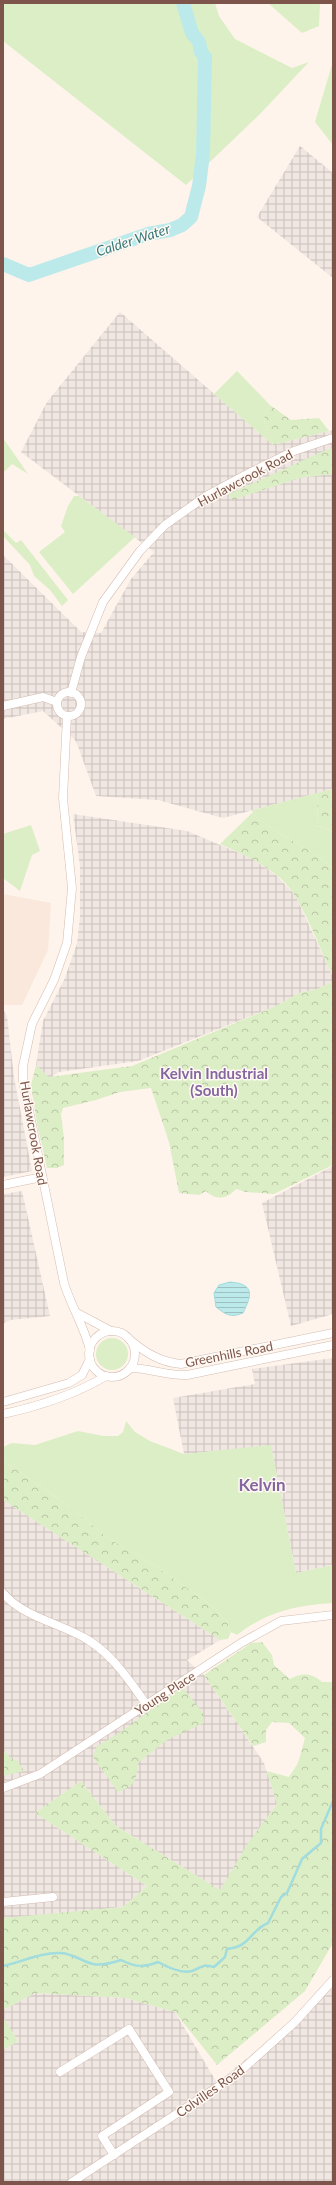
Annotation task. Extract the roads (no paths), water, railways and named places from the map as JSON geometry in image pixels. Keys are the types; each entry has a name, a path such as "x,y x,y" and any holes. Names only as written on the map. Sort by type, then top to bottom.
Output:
{"street":[{"name":"Hurlawcrook Road","path":"71,692 81,657 103,602 140,551 165,525 206,496 249,473 294,451 333,438"},
{"path":"71,692 77,696 81,706 75,715 67,716 60,713 57,702 61,696 71,692"},
{"path":"3,706 43,697 57,702"},
{"name":"Hurlawcrook Road","path":"67,716 63,798 72,888 67,943 54,980 32,1024 23,1066 23,1082 64,1283 70,1303 77,1313 90,1350"},
{"path":"3,1185 42,1177"},
{"path":"3,1414 77,1393 106,1376 118,1376 130,1368 133,1363 135,1351 130,1340 124,1334 111,1331 77,1313"},
{"path":"3,1402 69,1384 82,1375 90,1359 90,1350 97,1337 111,1331"},
{"name":"Greenhills Road","path":"130,1340 144,1352 158,1359 181,1364 333,1333"},
{"name":"Greenhills Road","path":"130,1368 144,1368 171,1375 187,1375 333,1345"},
{"path":"90,1359 96,1370 106,1376"},
{"path":"3,1593 12,1604 88,1640 116,1664 147,1705"},
{"name":"Young Place","path":"3,1788 40,1774 241,1643 281,1621 333,1615"},
{"path":"3,1902 53,1897"},
{"name":"Colvilles Road","path":"72,2182 236,2075 295,2022 333,1980"},
{"path":"60,2072 129,2029 169,2092 102,2136 114,2155"}],"water":[{"path":"230,1282 244,1285 249,1292 248,1301 243,1313 229,1315 216,1307 214,1293 219,1285"}],"waterway":[{"name":"Calder Water","path":"3,264 29,275 148,234 170,230 182,225 191,217 199,186 203,154 205,57 201,52 199,42 192,33 183,3"},
{"path":"3,1966 46,1954 61,1953 96,1965 121,1960 139,1966 158,1962 175,1970 184,1972 192,1971 203,1966 214,1967 225,1957 227,1949 246,1942 257,1930 268,1923 281,1897 287,1893 302,1859 321,1843 321,1829 333,1801"}],"district":[{"name":"Kelvin Industrial (South)","path":"214,1082"},
{"name":"Kelvin","path":"262,1485"}]}
